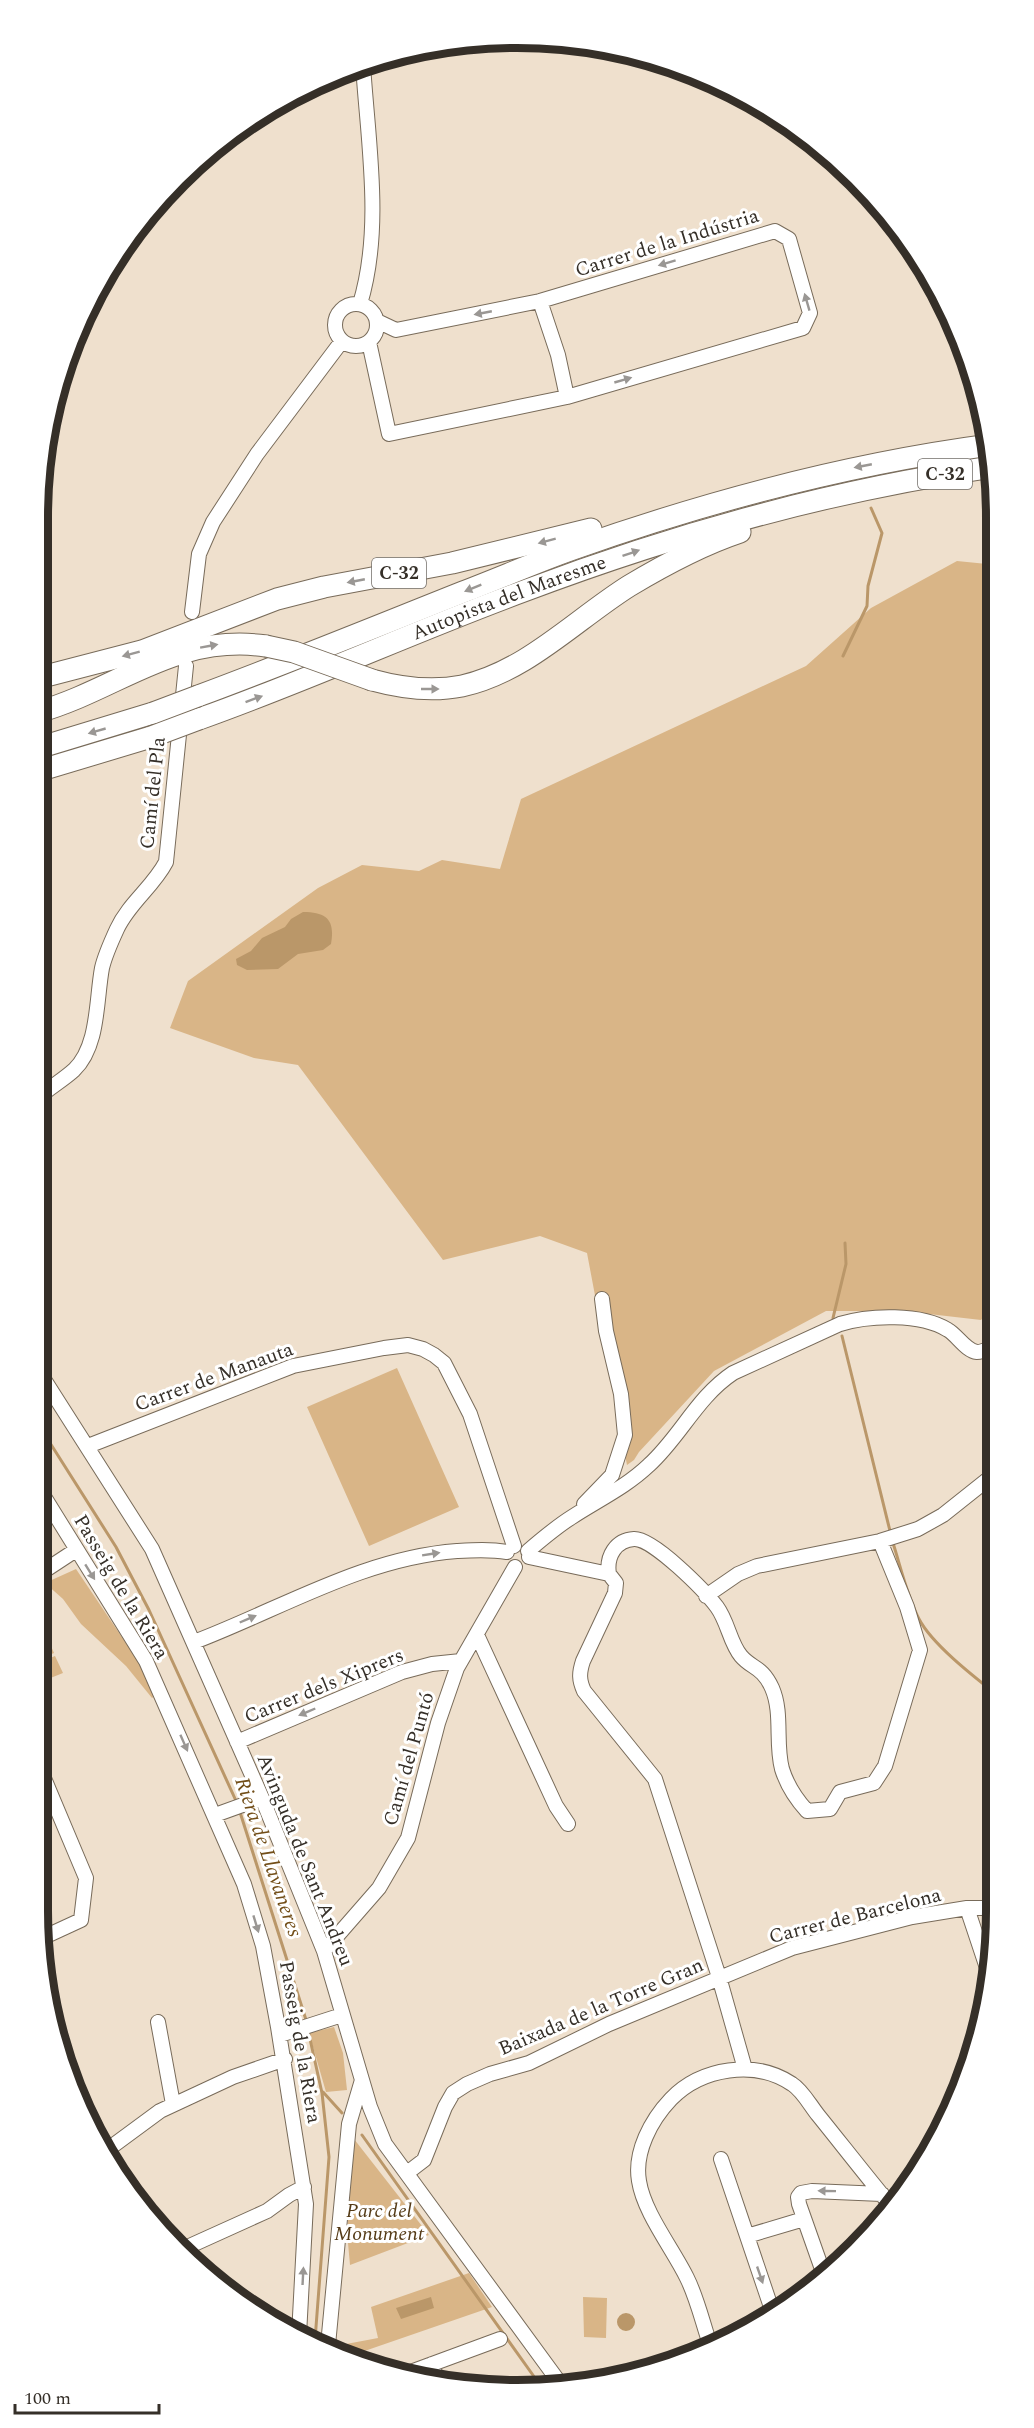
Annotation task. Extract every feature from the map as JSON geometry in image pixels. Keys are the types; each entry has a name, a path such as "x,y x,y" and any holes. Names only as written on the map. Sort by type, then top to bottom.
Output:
{"highway":[{"name":"Autopista del Maresme","path":"48,745 153,713 319,650 572,549 668,517 815,476 980,446"},
{"name":"Autopista del Maresme","path":"48,768 151,736 277,691 522,591 639,550 716,526 816,500 983,468"},
{"name":"C-32","path":"48,709 73,701 167,656 192,649 233,643 266,646 294,652 372,681 396,687 438,689 462,686 485,679 530,656 629,586 685,555 736,533 778,519 838,507 898,483"},
{"name":"C-32","path":"48,675 142,651 259,606 324,587 530,546 717,494 767,488"}],"street":[{"path":"360,304 368,279 373,219 364,74"},
{"name":"Carrer de la Indústria","path":"369,342 390,434 567,396 803,328 810,313 789,239 775,231 540,301 396,330 377,321"},
{"path":"540,301 558,355 567,396"},
{"path":"360,304 371,309 377,321 375,335 369,342 355,346 342,341 335,328 336,316 346,306 360,304"},
{"path":"192,612 199,554 213,522 257,454 342,341"},
{"name":"Camí del Pla","path":"48,1090 75,1069 86,1053 92,1035 103,965 118,926 133,904 158,876 166,862 186,666"},
{"path":"511,1549 508,1561 515,1567 523,1565 529,1554 573,1516 612,1476 625,1435 621,1394 606,1332 602,1299"},
{"path":"573,1516 619,1489 649,1466 667,1447 700,1401 720,1382 733,1373 840,1324 855,1319 880,1317 905,1319 945,1328 977,1352 986,1349"},
{"name":"Carrer de Manauta","path":"88,1446 293,1366 408,1345 434,1355 444,1363 452,1377 470,1414 511,1549"},
{"name":"Avinguda de Sant Andreu","path":"48,1385 152,1549 194,1642 262,1798 324,1951 362,2080 385,2144 556,2378"},
{"path":"706,1596 738,1574 758,1566 880,1541 918,1529 935,1521 986,1482"},
{"name":"Passeig de la Riera","path":"48,1504 146,1661 244,1884 260,1936 285,2060 304,2187 306,2213 299,2326"},
{"path":"609,1574 608,1563 611,1553 622,1541 637,1538 649,1542 662,1552 716,1606 742,1658 758,1667 773,1690 782,1768 795,1797 807,1811 830,1809 840,1792 874,1783 885,1766 920,1650 907,1607 880,1541"},
{"path":"194,1642 381,1564 432,1553 524,1547 529,1554 609,1574 616,1582 615,1593 583,1661 579,1672 580,1681 584,1691 655,1779 719,1977 745,2069"},
{"path":"48,1568 76,1550"},
{"name":"Camí del Puntó","path":"324,1951 379,1888 408,1838 438,1723 461,1661 515,1567"},
{"path":"477,1635 556,1806 568,1824"},
{"name":"Carrer dels Xiprers","path":"237,1742 402,1672 432,1664 461,1661"},
{"path":"215,1815 262,1798"},
{"path":"48,1802 86,1878 81,1920 49,1935"},
{"path":"967,1908 983,1957"},
{"name":"Carrer de Barcelona","path":"719,1977 792,1948 912,1917 967,1908 986,1908"},
{"name":"Baixada de la Torre Gran","path":"407,2173 424,2160 445,2107 453,2093 466,2084 490,2074 529,2063 609,2024 719,1977"},
{"path":"280,2035 342,2015"},
{"path":"158,2022 172,2104"},
{"path":"112,2147 139,2125 172,2104 233,2077 285,2060"},
{"path":"708,2339 688,2280 645,2201 639,2180 640,2151 652,2123 672,2098 693,2084 720,2071 745,2069 768,2072 794,2084 887,2200"},
{"path":"328,2340 349,2124 362,2080"},
{"path":"721,2159 771,2306"},
{"path":"189,2246 267,2211 304,2187"},
{"path":"821,2268 804,2219 798,2197 801,2193 882,2194"},
{"path":"747,2236 804,2219"},
{"path":"418,2369 500,2339"},
{"path":"432,2364 435,2372"}],"green space":[{"path":"957,561 986,564 986,1315 981,1320 903,1311 826,1311 714,1371 627,1465 587,1253 540,1236 443,1260 298,1065 254,1058 170,1028 188,981 318,888 362,865 419,871 442,860 500,869 521,799 806,666 871,608"},
{"path":"397,1368 459,1507 369,1546 307,1407"},
{"path":"76,1569 138,1661 155,1696 152,1698 126,1666 81,1624 63,1599 48,1586 48,1582"},
{"path":"48,1639 54,1653 48,1656"},
{"path":"55,1656 63,1673 48,1679 48,1659"},
{"path":"334,2027 343,2053 347,2090 326,2092 309,2033"},
{"name":"Parc del Monument","path":"354,2139 429,2235 350,2265 347,2232"},
{"path":"469,2273 492,2307 360,2353 341,2345 378,2338 371,2307"},
{"path":"583,2297 607,2298 606,2338 584,2337"}],"shaded area":[{"path":"303,912 312,912 328,919 332,929 331,944 323,950 298,954 278,969 247,970 237,965 236,959 251,951 262,938 285,927 291,919"},
{"path":"431,2297 434,2308 401,2319 396,2308"},
{"path":"622,2313 630,2313 635,2318 633,2329 622,2331 617,2326 617,2318"}],"waterway":[{"path":"843,656 867,606 868,586 882,533 871,508"},
{"path":"833,1318 846,1264 845,1243"},
{"path":"842,1336 890,1531"},
{"name":"Riera de Llavaneres","path":"48,1440 116,1547 149,1610 237,1803"},
{"path":"893,1543 911,1601 925,1629 954,1659 986,1686"},
{"name":"Riera de Llavaneres","path":"239,1809 307,2023"},
{"name":"Riera de Llavaneres","path":"308,2030 322,2093 329,2157 315,2334"},
{"path":"323,2092 342,2113"},
{"path":"362,2135 536,2379"}]}
